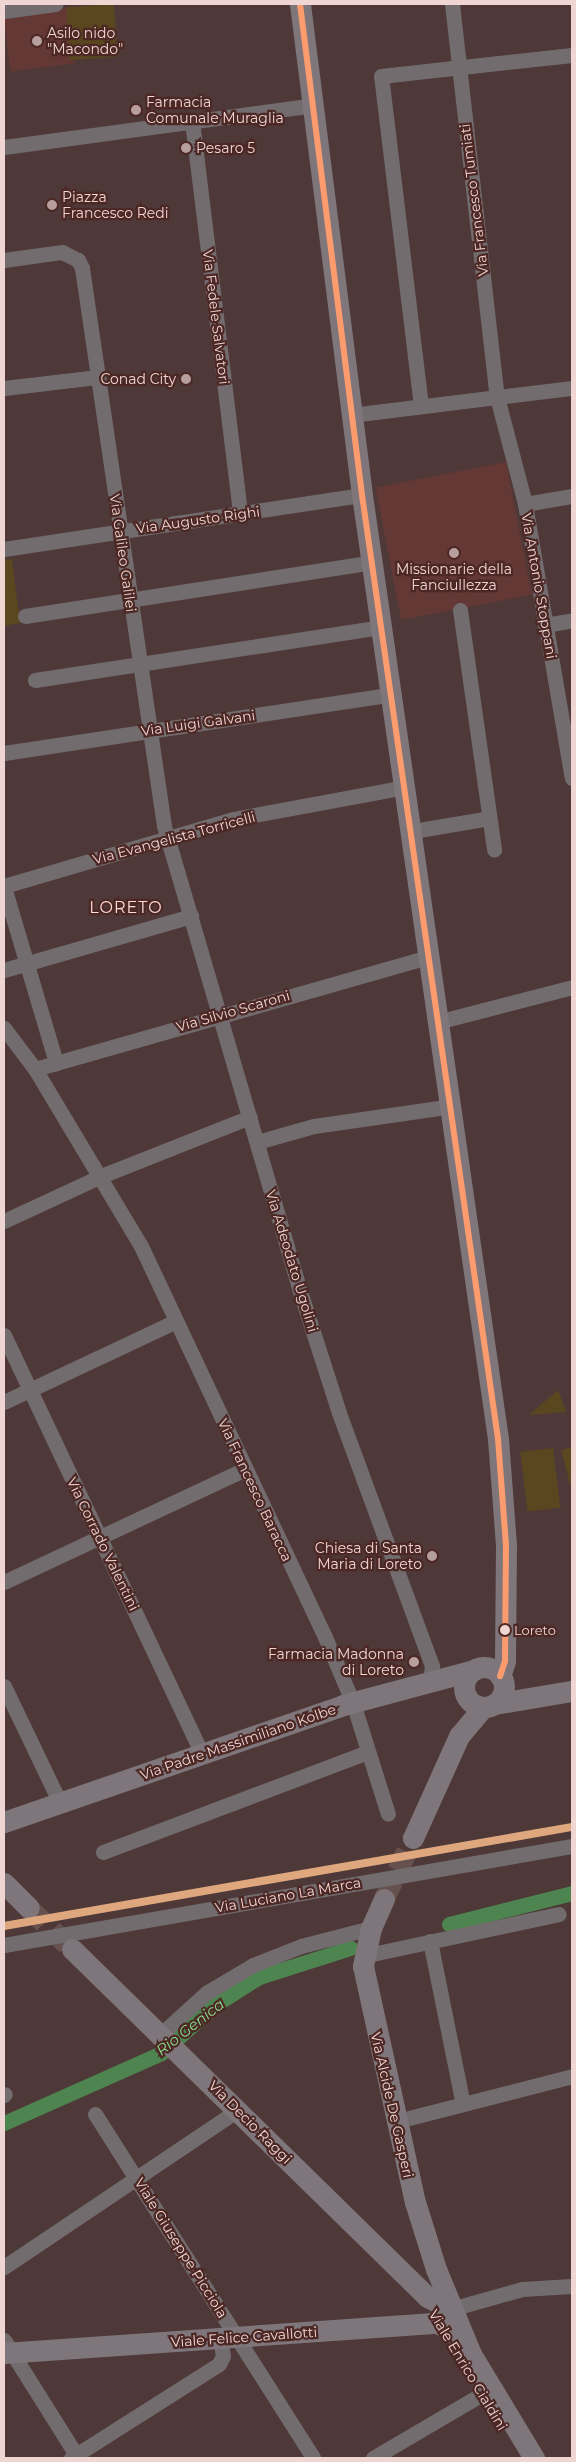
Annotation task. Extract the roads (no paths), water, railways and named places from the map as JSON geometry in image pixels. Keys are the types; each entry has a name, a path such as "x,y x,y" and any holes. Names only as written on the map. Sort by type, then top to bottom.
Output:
{"street":[{"path":"4,11 56,4"},
{"path":"300,4 362,495 441,1021 498,1439 506,1544 503,1636 505,1661 501,1678 502,1693 459,1736 412,1838"},
{"name":"Via Francesco Tumiati","path":"452,4 497,397"},
{"path":"420,406 381,76 572,55"},
{"path":"4,147 313,105"},
{"name":"Via Fedele Salvatori","path":"192,121 240,513"},
{"name":"Via Galileo Galilei","path":"4,260 62,252 78,260 82,268 148,731 167,837"},
{"path":"4,388 98,377"},
{"path":"351,415 572,388"},
{"name":"Via Antonio Stoppani","path":"497,397 525,504 545,625 569,742 572,778"},
{"name":"Via Augusto Righi","path":"4,548 362,495"},
{"path":"525,504 572,496"},
{"path":"24,616 373,562"},
{"path":"460,610 494,850"},
{"path":"545,625 572,620"},
{"path":"35,680 382,627"},
{"name":"Via Luigi Galvani","path":"4,753 392,694"},
{"name":"Via Evangelista Torricelli","path":"4,887 167,837 233,819 406,788"},
{"path":"413,831 490,818"},
{"name":"Via Adeodato Ugolini","path":"167,837 339,1413 432,1666 430,1680"},
{"path":"4,887 56,1063"},
{"path":"4,970 190,916"},
{"name":"Via Silvio Scaroni","path":"35,1069 220,1014 431,956"},
{"path":"441,1021 572,987"},
{"name":"Via Francesco Baracca","path":"4,1028 35,1069 101,1176 176,1321 353,1703 388,1814"},
{"path":"257,1142 314,1126 453,1106"},
{"path":"4,1221 101,1176 250,1117"},
{"path":"4,1402 176,1321"},
{"name":"Via Corrado Valentini","path":"4,1335 202,1754"},
{"path":"4,1582 245,1469"},
{"path":"503,1636 477,1669 466,1679 464,1692 470,1702 488,1706 522,1697 572,1691"},
{"path":"477,1669 501,1678 522,1697"},
{"name":"Via Padre Massimiliano Kolbe","path":"4,1822 353,1703 430,1680 477,1669"},
{"path":"4,1686 60,1803"},
{"path":"103,1852 368,1752"},
{"name":"Via Luciano La Marca","path":"4,1945 572,1846"},
{"path":"4,1883 29,1908"},
{"name":"Via Alcide De Gasperi","path":"384,1899 371,1928 364,1956 393,2117 444,2316"},
{"path":"364,1956 559,1914"},
{"path":"163,2036 206,1993 253,1965 300,1946 371,1928"},
{"path":"430,1941 463,2104"},
{"name":"Via Decio Raggi","path":"72,1949 239,2110 427,2297"},
{"path":"409,2118 572,2076"},
{"path":"4,2267 137,2176 239,2110"},
{"name":"Viale Giuseppe Picciola","path":"95,2114 137,2176 228,2338 313,2458"},
{"path":"444,2316 522,2290 572,2286"},
{"name":"Viale Enrico Cialdini","path":"427,2297 444,2316 471,2354 534,2458"},
{"name":"Viale Enrico Cialdini","path":"444,2316 482,2394 522,2458"},
{"name":"Viale Felice Cavallotti","path":"6,2348 228,2338 444,2316"},
{"path":"6,2348 75,2457 219,2364 224,2356 228,2338"},
{"path":"373,2458 482,2394"}],"waterway":[{"name":"Rio Genica","path":"449,1924 572,1893"},
{"name":"Rio Genica","path":"4,2123 161,2053 215,2005 259,1977 350,1948"}],"tunnel":[{"path":"384,1899 413,1838"},
{"path":"29,1908 72,1949"}],"place":[{"name":"Asilo nido \"Macondo\"","path":"37,41"},
{"name":"Farmacia Comunale Muraglia","path":"136,110"},
{"name":"Pesaro 5","path":"186,148"},
{"name":"Piazza Francesco Redi","path":"52,205"},
{"name":"Conad City","path":"186,379"},
{"name":"Missionarie della Fanciullezza","path":"454,553"},
{"name":"Chiesa di Santa Maria di Loreto","path":"432,1556"},
{"name":"Loreto","path":"505,1630"},
{"name":"Farmacia Madonna di Loreto","path":"414,1662"}],"district":[{"name":"LORETO","path":"126,908"}]}
